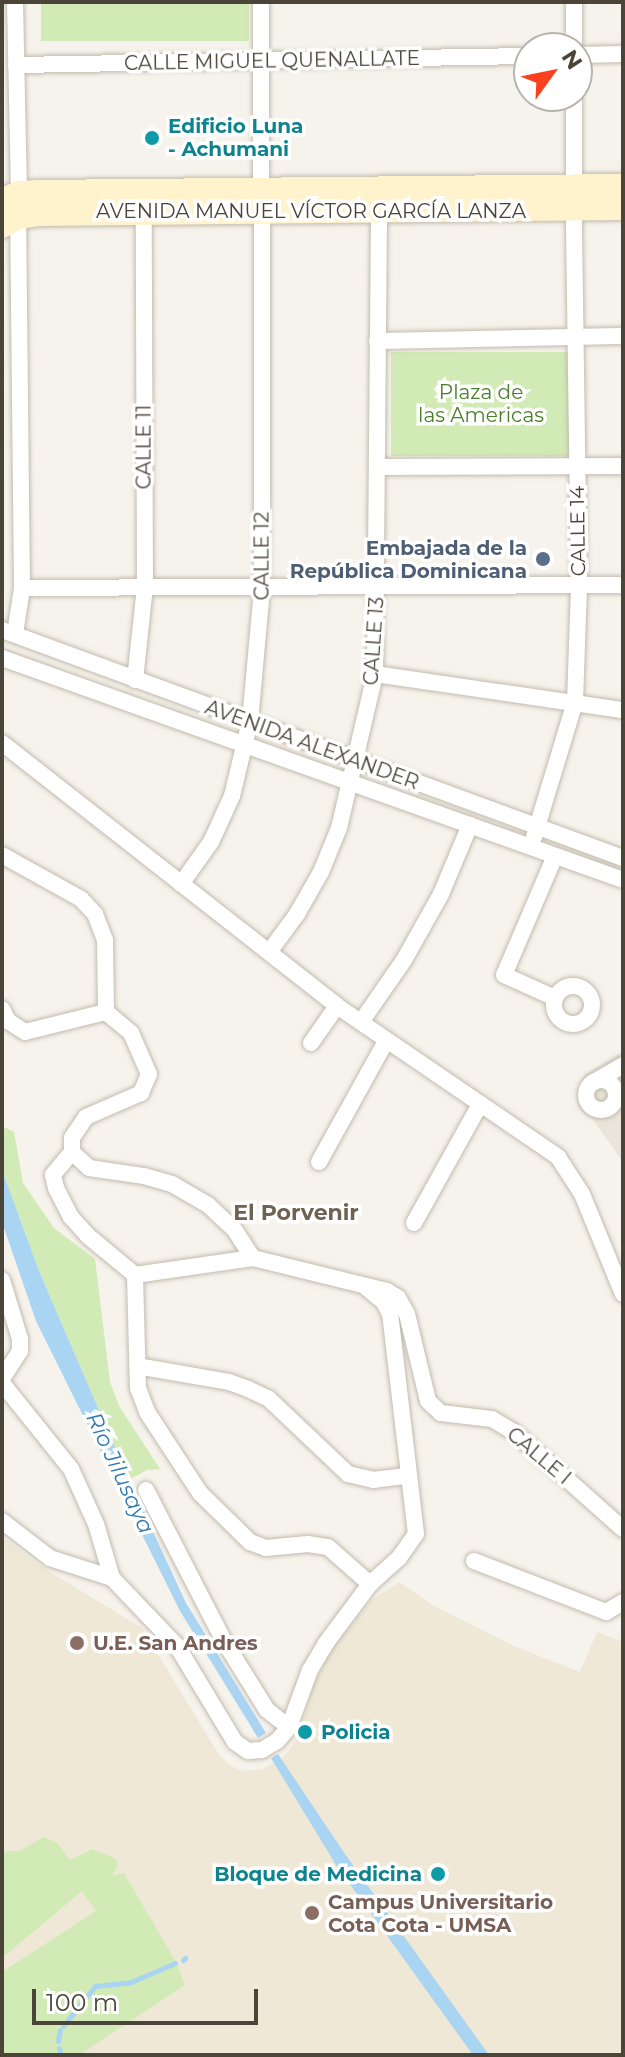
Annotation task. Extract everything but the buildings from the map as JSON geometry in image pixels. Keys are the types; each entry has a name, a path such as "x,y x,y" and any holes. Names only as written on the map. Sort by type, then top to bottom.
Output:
{"main road":[{"name":"AVENIDA MANUEL VÍCTOR GARCÍA LANZA","path":"574,198 623,186"},
{"name":"AVENIDA MANUEL VÍCTOR GARCÍA LANZA","path":"10,209 40,214 144,202 574,198 623,208"}],"street":[{"path":"9,632 22,588 10,209 16,65 15,2"},
{"name":"CALLE 12","path":"181,884 211,842 232,796 250,721 262,588 261,2"},
{"path":"574,2 574,32"},
{"path":"593,55 623,54"},
{"name":"CALLE MIGUEL QUENALLATE","path":"16,65 513,56"},
{"name":"CALLE 14","path":"530,845 538,828 575,702 579,585 574,112"},
{"name":"CALLE 13","path":"269,952 297,914 321,872 339,828 375,674 379,200"},
{"name":"CALLE 11","path":"135,680 145,586 144,202"},
{"path":"377,341 623,336"},
{"path":"377,467 623,466"},
{"path":"22,588 623,585"},
{"name":"AVENIDA ALEXANDER","path":"9,632 623,858"},
{"name":"AVENIDA ALEXANDER","path":"2,658 623,880"},
{"path":"375,674 623,710"},
{"path":"2,743 337,1006 479,1106 558,1157 582,1194 623,1294"},
{"path":"361,1022 412,947 441,894 470,825"},
{"path":"2,855 81,899 95,914 105,940 106,1012 131,1033 149,1074 147,1085 141,1093 86,1117 72,1138 72,1152 53,1175 71,1217 88,1236 135,1275 253,1258 367,1288 384,1302 390,1314 415,1539 370,1584 315,1660 289,1727 277,1741 262,1750 248,1751 235,1742 177,1646 112,1578 96,1524 71,1469 2,1381 20,1351 20,1339 2,1280"},
{"path":"555,856 504,975 555,998"},
{"path":"311,1043 337,1006"},
{"path":"2,1009 8,1021 25,1032 106,1012"},
{"path":"319,1162 386,1041"},
{"path":"602,1110 614,1103 618,1080 594,1082 588,1089 587,1099 592,1107 602,1110 614,1110 623,1105"},
{"path":"414,1223 479,1106"},
{"path":"72,1152 89,1168 144,1176 172,1184 208,1205 234,1229 253,1258"},
{"path":"135,1275 138,1388 147,1412 200,1493 243,1537 266,1548 308,1544 328,1547 370,1584"},
{"name":"CALLE I","path":"367,1288 387,1291 398,1298 407,1314 428,1401 441,1413 492,1419 514,1432 623,1529"},
{"path":"137,1366 229,1382 248,1389 269,1399 348,1474 373,1480 407,1476"},
{"path":"146,1490 224,1641 267,1710 289,1727"},
{"path":"2,1521 50,1558 112,1578"},
{"path":"474,1561 606,1612 623,1602"}],"shaded area":[{"path":"623,1051 623,1162 593,1120 580,1110 577,1095 584,1075"},
{"name":"Campus Universitario Cota Cota - UMSA","path":"2,1537 45,1569 142,1628 218,1753 228,1764 242,1771 262,1769 281,1759 290,1749 300,1733 315,1681 331,1650 372,1600 399,1582 434,1606 514,1646 580,1672 597,1632 623,1642 623,2055 2,2055"}],"green space":[{"path":"41,2 249,2 249,41 41,41"},
{"name":"Plaza de las Americas","path":"391,352 571,352 571,456 391,456"},
{"path":"2,1126 14,1132 23,1183 54,1228 95,1259 110,1382 119,1406 160,1469 147,1470 129,1480 39,1271 2,1170"},
{"path":"44,1837 57,1843 70,1860 92,1849 116,1859 118,1865 112,1876 124,1873 176,1962 185,1985 79,2055 2,2055 2,1972 96,1911 82,1891 2,1958 2,1855 7,1851 19,1851"}],"water":[{"name":"Río Jilusaya","path":"2,1170 39,1271 129,1480 186,1603 266,1733 258,1738 180,1611 36,1321 2,1222"},
{"path":"278,1754 345,1854 489,2055 473,2055 336,1865 271,1758"}],"waterway":[{"path":"63,2026 95,1986 131,1982 175,1963"},
{"path":"58,2041 60,2030"},
{"path":"59,2048 61,2055"}],"place":[{"name":"Edificio Luna - Achumani","path":"152,138"},
{"name":"Embajada de la República Dominicana","path":"543,559"},
{"name":"U.E. San Andres","path":"77,1643"},
{"name":"Policia","path":"305,1732"},
{"name":"Bloque de Medicina","path":"438,1874"},
{"name":"Campus Universitario Cota Cota - UMSA","path":"312,1913"}],"district":[{"name":"El Porvenir","path":"296,1213"}]}
